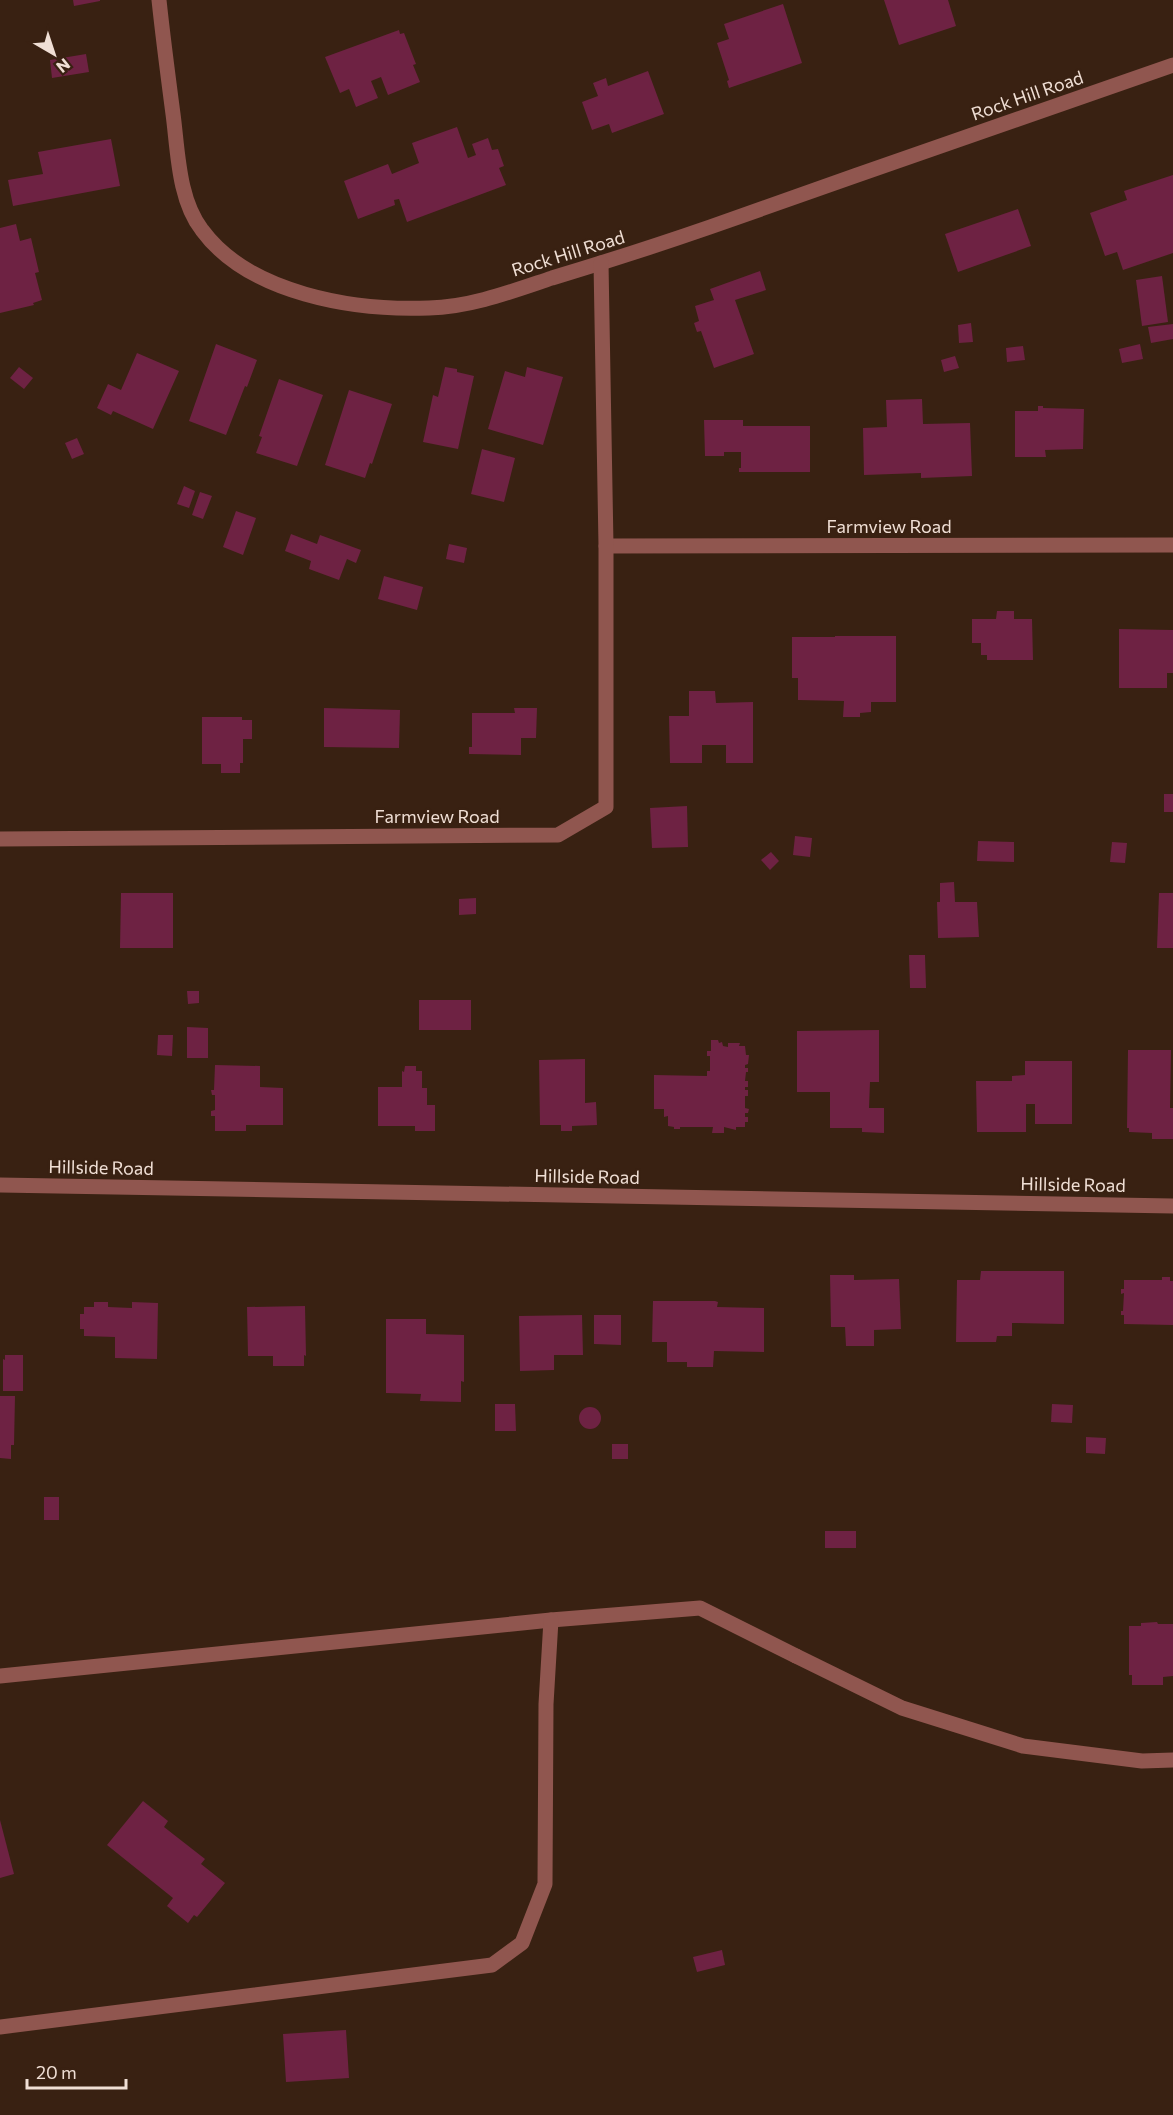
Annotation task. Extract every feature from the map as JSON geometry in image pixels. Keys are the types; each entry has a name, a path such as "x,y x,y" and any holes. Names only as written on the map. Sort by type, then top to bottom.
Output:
{"street":[{"name":"Rock Hill Road","path":"159,0 180,170 189,203 200,228 220,250 243,268 279,284 329,301 388,308 432,308 488,298 652,247 1173,65"},
{"name":"Farmview Road","path":"0,839 558,835 606,807 606,546 601,263"},
{"name":"Farmview Road","path":"606,546 1173,545"},
{"name":"Hillside Road","path":"0,1185 1173,1206"},
{"path":"0,1676 551,1620 700,1608 902,1708 1023,1746 1143,1761 1173,1760"},
{"path":"0,2027 492,1965 522,1943 545,1884 546,1704 551,1620"}],"building":[{"path":"73,0 100,0 100,1 74,6"},
{"path":"884,0 948,0 956,26 899,45"},
{"path":"783,4 802,63 729,88 727,81 729,80 717,43 729,39 724,24"},
{"path":"399,30 400,34 404,33 420,82 388,95 381,77 371,81 378,98 356,107 349,89 340,93 325,57"},
{"path":"86,54 89,72 52,78 50,60"},
{"path":"648,71 664,114 612,133 609,124 592,130 582,102 598,96 593,83 606,78 608,86"},
{"path":"457,127 468,158 476,155 472,144 488,138 492,150 498,149 504,166 499,168 506,185 407,222 399,199 394,200 395,205 358,219 344,181 388,164 392,174 419,163 412,143"},
{"path":"111,139 120,186 13,206 8,180 43,174 38,152"},
{"path":"1173,175 1173,253 1123,270 1117,252 1105,256 1090,213 1127,200 1124,191"},
{"path":"1018,209 1031,246 958,272 945,234"},
{"path":"16,224 20,241 31,238 39,272 35,273 42,300 33,303 34,305 0,313 0,228"},
{"path":"760,271 766,290 735,300 754,354 714,368 701,331 697,332 694,323 699,321 695,306 714,300 710,289"},
{"path":"1162,276 1168,322 1142,326 1136,280"},
{"path":"971,323 973,342 959,343 958,325"},
{"path":"1173,324 1173,339 1151,343 1148,327"},
{"path":"216,344 257,360 226,435 189,421"},
{"path":"1140,344 1143,359 1122,363 1119,349"},
{"path":"1023,346 1025,360 1007,362 1006,348"},
{"path":"137,353 179,371 153,429 113,411 111,415 97,408 108,384 121,390"},
{"path":"955,356 959,368 944,372 941,360"},
{"path":"19,367 33,378 24,389 10,378"},
{"path":"445,367 474,376 458,449 423,442 433,395 438,397"},
{"path":"527,367 563,377 543,445 488,429 505,371 525,377"},
{"path":"279,379 323,395 297,466 256,453 262,437 259,436"},
{"path":"349,390 392,404 365,478 325,465"},
{"path":"922,399 923,424 970,423 972,476 921,478 921,473 864,475 863,428 887,427 886,400"},
{"path":"1038,406 1084,409 1083,449 1045,450 1046,457 1015,457 1015,411 1038,411"},
{"path":"704,420 743,420 743,426 810,426 810,472 739,472 741,452 724,452 724,456 705,456"},
{"path":"77,438 84,454 72,459 65,443"},
{"path":"482,449 515,458 504,502 471,494"},
{"path":"184,486 195,491 189,508 177,504"},
{"path":"200,492 212,496 203,519 192,515"},
{"path":"236,511 256,518 243,555 223,547"},
{"path":"291,534 317,544 320,535 361,550 356,563 347,559 339,580 309,569 311,561 285,551"},
{"path":"449,544 467,548 464,563 446,559"},
{"path":"384,576 423,587 417,610 378,599"},
{"path":"997,611 1014,611 1014,619 1032,619 1033,660 987,660 987,655 981,655 981,643 972,643 972,619 996,619"},
{"path":"1119,629 1173,630 1173,673 1167,673 1167,688 1119,688"},
{"path":"896,636 896,702 871,702 871,712 860,713 860,717 843,717 844,701 798,700 798,678 792,678 792,637"},
{"path":"689,691 715,691 716,703 753,702 753,763 726,763 726,745 702,745 702,763 670,763 669,716 689,716"},
{"path":"324,708 400,710 399,748 324,747"},
{"path":"514,708 537,708 536,738 521,738 521,755 469,754 469,747 472,747 472,713 515,713"},
{"path":"202,717 242,717 242,720 252,720 252,739 243,739 243,763 240,763 240,773 221,773 221,764 202,764"},
{"path":"1164,794 1173,794 1173,812 1164,812"},
{"path":"687,806 688,847 652,848 650,808"},
{"path":"795,836 812,838 810,857 793,855"},
{"path":"978,841 1014,842 1014,862 977,861"},
{"path":"1112,842 1127,843 1125,863 1110,862"},
{"path":"771,852 779,861 770,870 761,860"},
{"path":"954,882 955,902 977,902 979,937 938,938 937,902 940,902 940,883"},
{"path":"121,893 173,893 173,948 120,948"},
{"path":"1159,893 1173,893 1173,948 1157,948"},
{"path":"476,898 476,914 459,915 459,899"},
{"path":"909,955 925,955 926,988 910,988"},
{"path":"187,991 199,991 199,1003 188,1004"},
{"path":"419,1000 471,1000 471,1030 419,1030"},
{"path":"187,1027 208,1028 208,1058 187,1058"},
{"path":"879,1030 879,1082 870,1082 869,1108 884,1108 884,1133 862,1132 862,1128 830,1128 830,1092 797,1092 797,1031"},
{"path":"158,1035 173,1035 172,1056 157,1055"},
{"path":"711,1040 718,1040 723,1046 728,1047 728,1043 740,1043 739,1046 745,1046 746,1055 749,1055 748,1064 745,1065 745,1068 748,1068 745,1081 748,1081 748,1087 745,1087 745,1090 748,1090 748,1096 745,1096 745,1108 749,1109 745,1117 748,1117 748,1122 745,1122 745,1127 736,1127 736,1130 724,1127 724,1133 712,1133 713,1127 674,1129 668,1126 668,1116 664,1117 664,1109 654,1109 654,1075 707,1076 707,1071 710,1071 710,1056 707,1056 707,1051 711,1051"},
{"path":"1128,1050 1171,1050 1170,1108 1173,1108 1173,1139 1152,1139 1152,1133 1129,1132 1127,1128"},
{"path":"585,1059 585,1103 596,1102 597,1125 572,1126 572,1131 561,1131 561,1125 540,1125 539,1060"},
{"path":"1025,1061 1072,1061 1072,1124 1035,1124 1035,1104 1026,1104 1026,1132 977,1132 976,1081 1012,1081 1012,1076 1025,1075"},
{"path":"215,1065 260,1066 260,1087 283,1088 283,1125 246,1125 246,1131 215,1131 215,1116 211,1116 211,1111 215,1110 215,1095 212,1095 211,1090 214,1090"},
{"path":"405,1066 416,1066 416,1071 422,1071 422,1088 427,1088 427,1105 435,1105 435,1131 415,1131 415,1126 378,1126 378,1087 402,1087 402,1071 404,1072"},
{"path":"981,1271 1064,1271 1064,1324 1012,1323 1012,1336 997,1336 996,1342 956,1342 957,1280 980,1280"},
{"path":"830,1275 854,1275 854,1280 899,1279 901,1329 874,1330 874,1346 846,1346 845,1327 831,1327"},
{"path":"1162,1277 1170,1277 1170,1281 1173,1281 1173,1325 1124,1324 1124,1315 1121,1315 1121,1311 1123,1311 1124,1293 1121,1294 1121,1289 1124,1289 1124,1280 1162,1280"},
{"path":"653,1301 715,1301 718,1302 717,1307 764,1308 764,1352 714,1351 713,1367 687,1367 687,1362 667,1362 667,1342 652,1342"},
{"path":"94,1302 108,1302 108,1307 132,1308 132,1302 158,1303 157,1359 115,1358 115,1337 84,1336 84,1329 80,1329 80,1314 84,1314 84,1307 94,1307"},
{"path":"305,1306 306,1356 304,1355 304,1366 273,1366 273,1356 248,1356 247,1307"},
{"path":"582,1315 583,1355 554,1355 554,1370 520,1371 519,1316"},
{"path":"594,1315 621,1315 621,1345 594,1344"},
{"path":"386,1319 426,1319 426,1334 464,1335 464,1382 461,1381 461,1402 420,1401 421,1394 386,1393"},
{"path":"5,1355 23,1355 23,1391 3,1391"},
{"path":"0,1396 15,1396 14,1445 11,1445 11,1459 0,1458"},
{"path":"495,1404 515,1404 516,1431 495,1431"},
{"path":"1052,1404 1073,1405 1072,1423 1051,1422"},
{"path":"586,1407 594,1407 601,1414 601,1422 594,1429 586,1429 579,1422 579,1414"},
{"path":"1086,1437 1106,1438 1105,1454 1086,1453"},
{"path":"612,1444 628,1444 628,1459 612,1459"},
{"path":"44,1497 59,1497 59,1520 44,1520"},
{"path":"825,1531 856,1531 856,1548 825,1548"},
{"path":"1157,1622 1158,1624 1173,1624 1173,1676 1163,1677 1163,1685 1132,1685 1132,1675 1129,1675 1129,1626"},
{"path":"143,1801 168,1821 164,1827 205,1859 201,1864 225,1883 197,1917 194,1915 188,1923 167,1906 173,1898 107,1845"},
{"path":"0,1820 14,1874 0,1878"},
{"path":"722,1950 725,1965 697,1972 693,1957"},
{"path":"346,2030 349,2078 286,2082 283,2034"}]}
